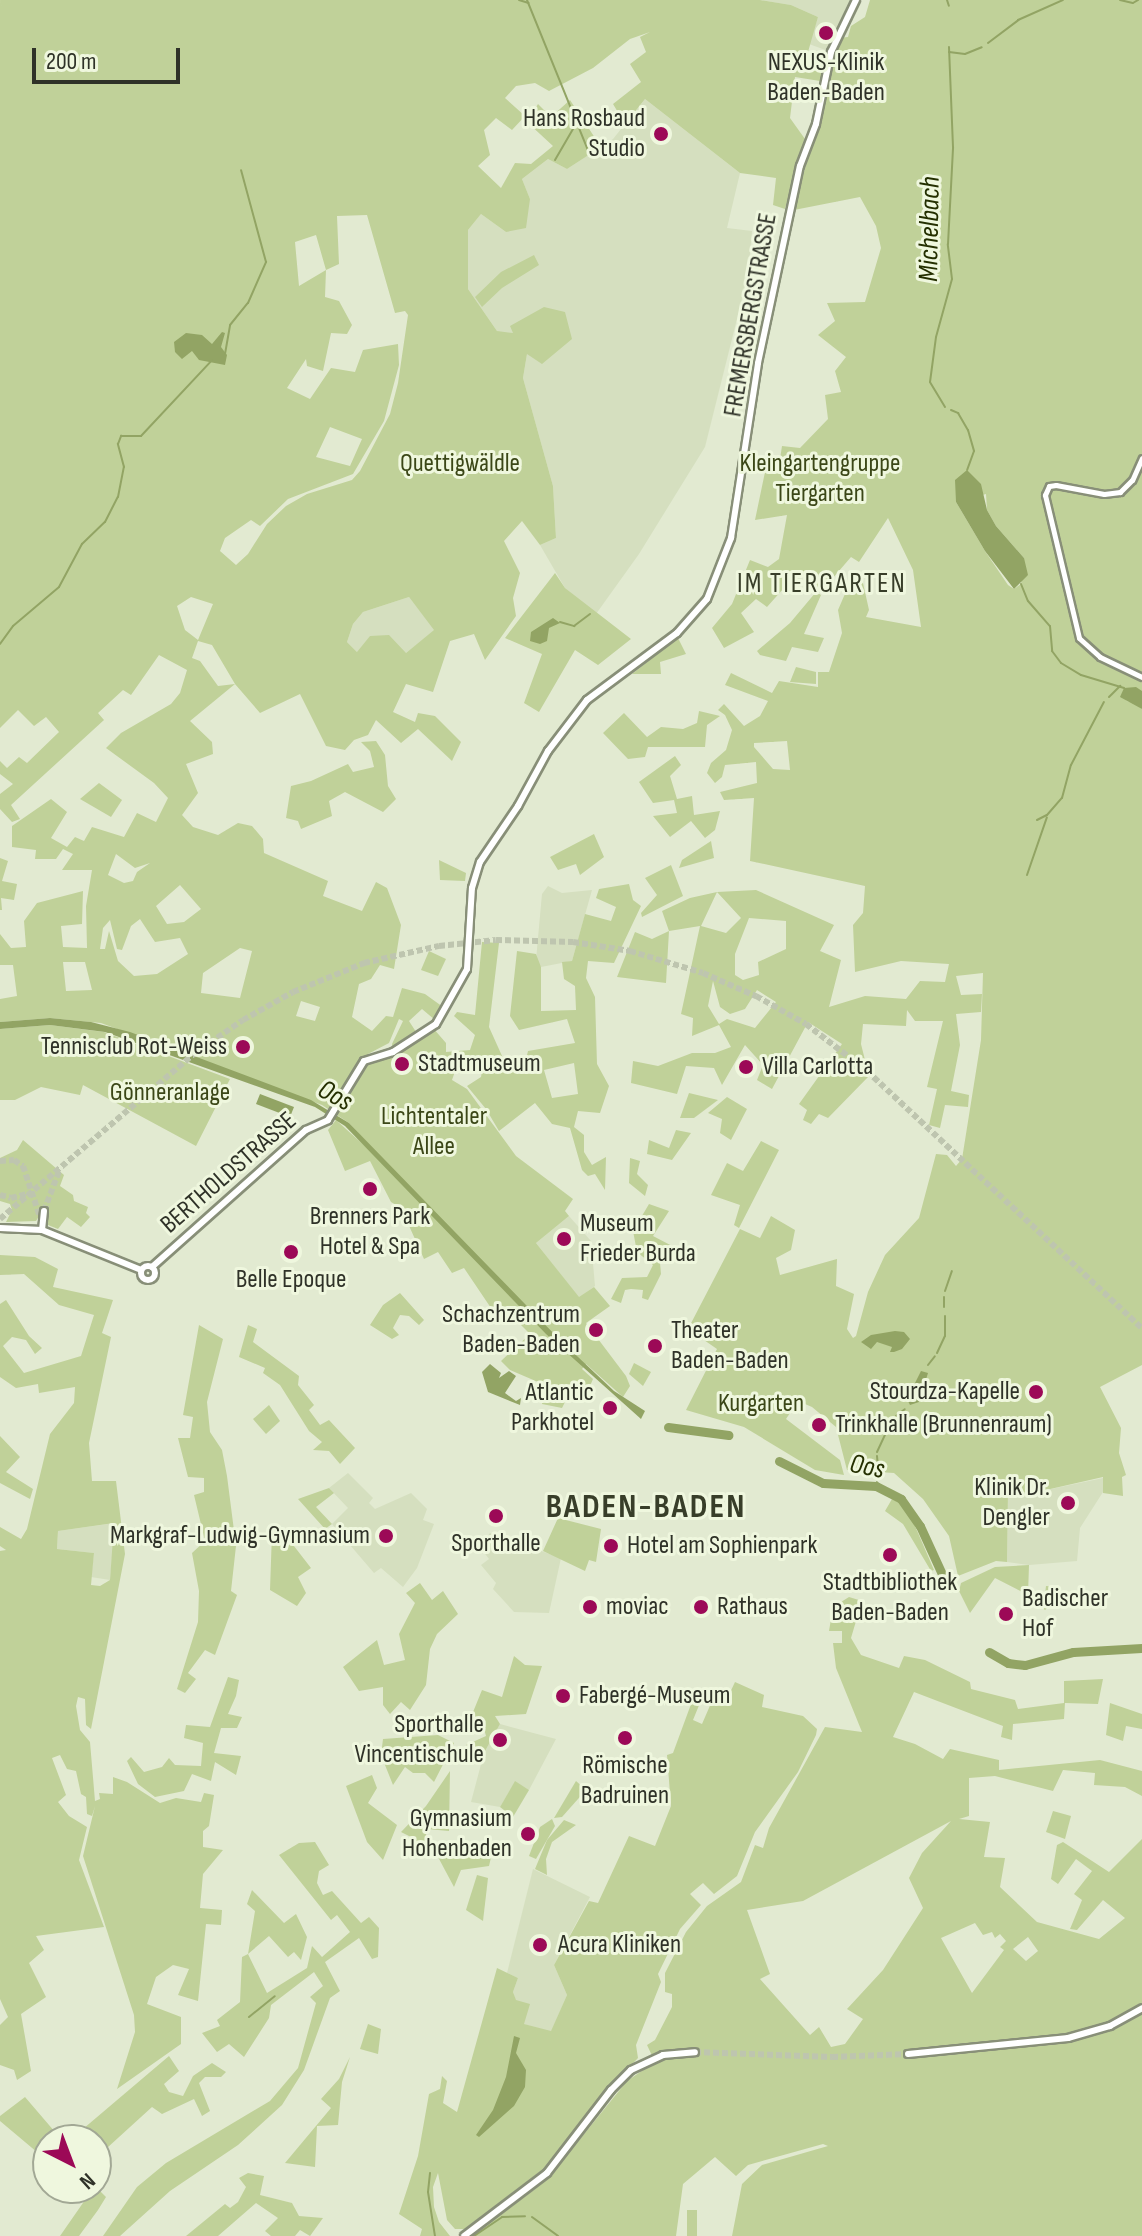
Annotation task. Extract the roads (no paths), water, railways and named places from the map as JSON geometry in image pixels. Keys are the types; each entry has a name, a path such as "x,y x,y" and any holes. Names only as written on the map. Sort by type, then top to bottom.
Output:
{"main road":[{"name":"FREMERSBERGSTRASSE","path":"332,1115 364,1061 387,1054 425,1034 456,995 467,969 472,888 480,862 569,721 587,700 684,627 707,599 731,538 748,445 758,363 798,174 816,124 831,52 856,0"},
{"name":"BERTHOLDSTRASSE","path":"152,1267 306,1130 332,1115"},
{"path":"40,1229 42,1212"},
{"path":"0,1228 40,1229 141,1270 152,1267 155,1272 150,1279 143,1278 141,1270"},
{"path":"908,2054 1068,2038 1110,2026 1142,2008"},
{"path":"464,2236 531,2187 560,2158 623,2077 656,2057 695,2052"}],"street":[{"path":"1142,458 1129,485 1116,493 1049,486 1045,506 1079,638 1100,657 1142,677"}],"waterway":[{"path":"519,0 529,3"},
{"path":"527,0 588,150"},
{"name":"Michelbach","path":"947,0 949,6"},
{"path":"988,43 1018,20 1063,0"},
{"path":"1120,0 1133,3 1138,0"},
{"name":"Michelbach","path":"945,407 930,382 936,337 952,279 948,244 953,147 949,47"},
{"path":"949,52 965,54 982,47"},
{"path":"555,160 577,122"},
{"path":"225,354 230,325 248,303 266,262 241,170"},
{"path":"0,644 13,626 59,587 82,544 105,522 118,497 124,467 118,444 121,436 141,436 212,360"},
{"name":"Michelbach","path":"951,410 958,413 968,430 974,451 967,470"},
{"name":"Michelbach","path":"1021,584 1028,601 1050,626 1052,651 1061,663 1081,675 1124,688"},
{"path":"560,622 574,626 590,614"},
{"path":"1109,697 1120,686"},
{"path":"1037,820 1047,815 1062,798 1071,765 1104,702"},
{"path":"1027,875 1047,817"},
{"path":"945,1291 952,1271"},
{"path":"944,1297 944,1307"},
{"path":"937,1353 945,1336 945,1316"},
{"path":"928,1365 935,1356"},
{"path":"896,1416 905,1409"},
{"path":"877,1452 890,1424"},
{"name":"Oos","path":"668,1427 728,1435"},
{"path":"877,1456 878,1467"},
{"name":"Oos","path":"779,1461 823,1483 876,1486 901,1499 920,1526 947,1585"},
{"name":"Oos","path":"876,1486 877,1482"},
{"name":"Oos","path":"989,1652 1008,1663 1025,1665 1073,1652 1142,1648"},
{"path":"249,2017 275,1996"},
{"path":"430,2173 428,2192 435,2236"},
{"path":"474,2236 502,2217 525,2216"},
{"path":"532,2217 558,2236"}],"tunnel":[{"path":"0,1219 195,1053 243,1020 293,992 364,963 439,946 496,940 573,942 630,951 703,973 756,996 806,1024 867,1071 1142,1328"},
{"path":"0,1161 14,1160 23,1166 39,1214"},
{"path":"44,1211 59,1171"},
{"path":"0,1195 11,1198 27,1194"},
{"path":"695,2052 832,2057 908,2054"}],"place":[{"name":"NEXUS-Klinik Baden-Baden","path":"826,33"},
{"name":"Hans Rosbaud Studio","path":"661,134"},
{"name":"Tennisclub Rot-Weiss","path":"243,1047"},
{"name":"Stadtmuseum","path":"402,1064"},
{"name":"Villa Carlotta","path":"746,1067"},
{"name":"Brenners Park Hotel & Spa","path":"370,1189"},
{"name":"Museum Frieder Burda","path":"564,1239"},
{"name":"Belle Epoque","path":"291,1252"},
{"name":"Schachzentrum Baden-Baden","path":"596,1330"},
{"name":"Theater Baden-Baden","path":"655,1346"},
{"name":"Stourdza-Kapelle","path":"1036,1392"},
{"name":"Atlantic Parkhotel","path":"610,1408"},
{"name":"Trinkhalle (Brunnenraum)","path":"819,1425"},
{"name":"Klinik Dr. Dengler","path":"1068,1503"},
{"name":"Sporthalle","path":"496,1516"},
{"name":"Markgraf-Ludwig-Gymnasium","path":"386,1536"},
{"name":"Hotel am Sophienpark","path":"611,1546"},
{"name":"Stadtbibliothek Baden-Baden","path":"890,1555"},
{"name":"moviac","path":"590,1607"},
{"name":"Rathaus","path":"701,1607"},
{"name":"Badischer Hof","path":"1006,1614"},
{"name":"Fabergé-Museum","path":"563,1696"},
{"name":"Römische Badruinen","path":"625,1738"},
{"name":"Sporthalle Vincentischule","path":"500,1740"},
{"name":"Gymnasium Hohenbaden","path":"528,1834"},
{"name":"Acura Kliniken","path":"540,1945"}],"district":[{"name":"IM TIERGARTEN","path":"822,584"},
{"name":"BADEN-BADEN","path":"646,1507"}],"park label":[{"name":"Quettigwäldle","path":"460,464"},
{"name":"Kleingartengruppe Tiergarten","path":"820,479"},
{"name":"Gönneranlage","path":"170,1093"},
{"name":"Lichtentaler Allee","path":"434,1132"},
{"name":"Kurgarten","path":"761,1404"}]}
